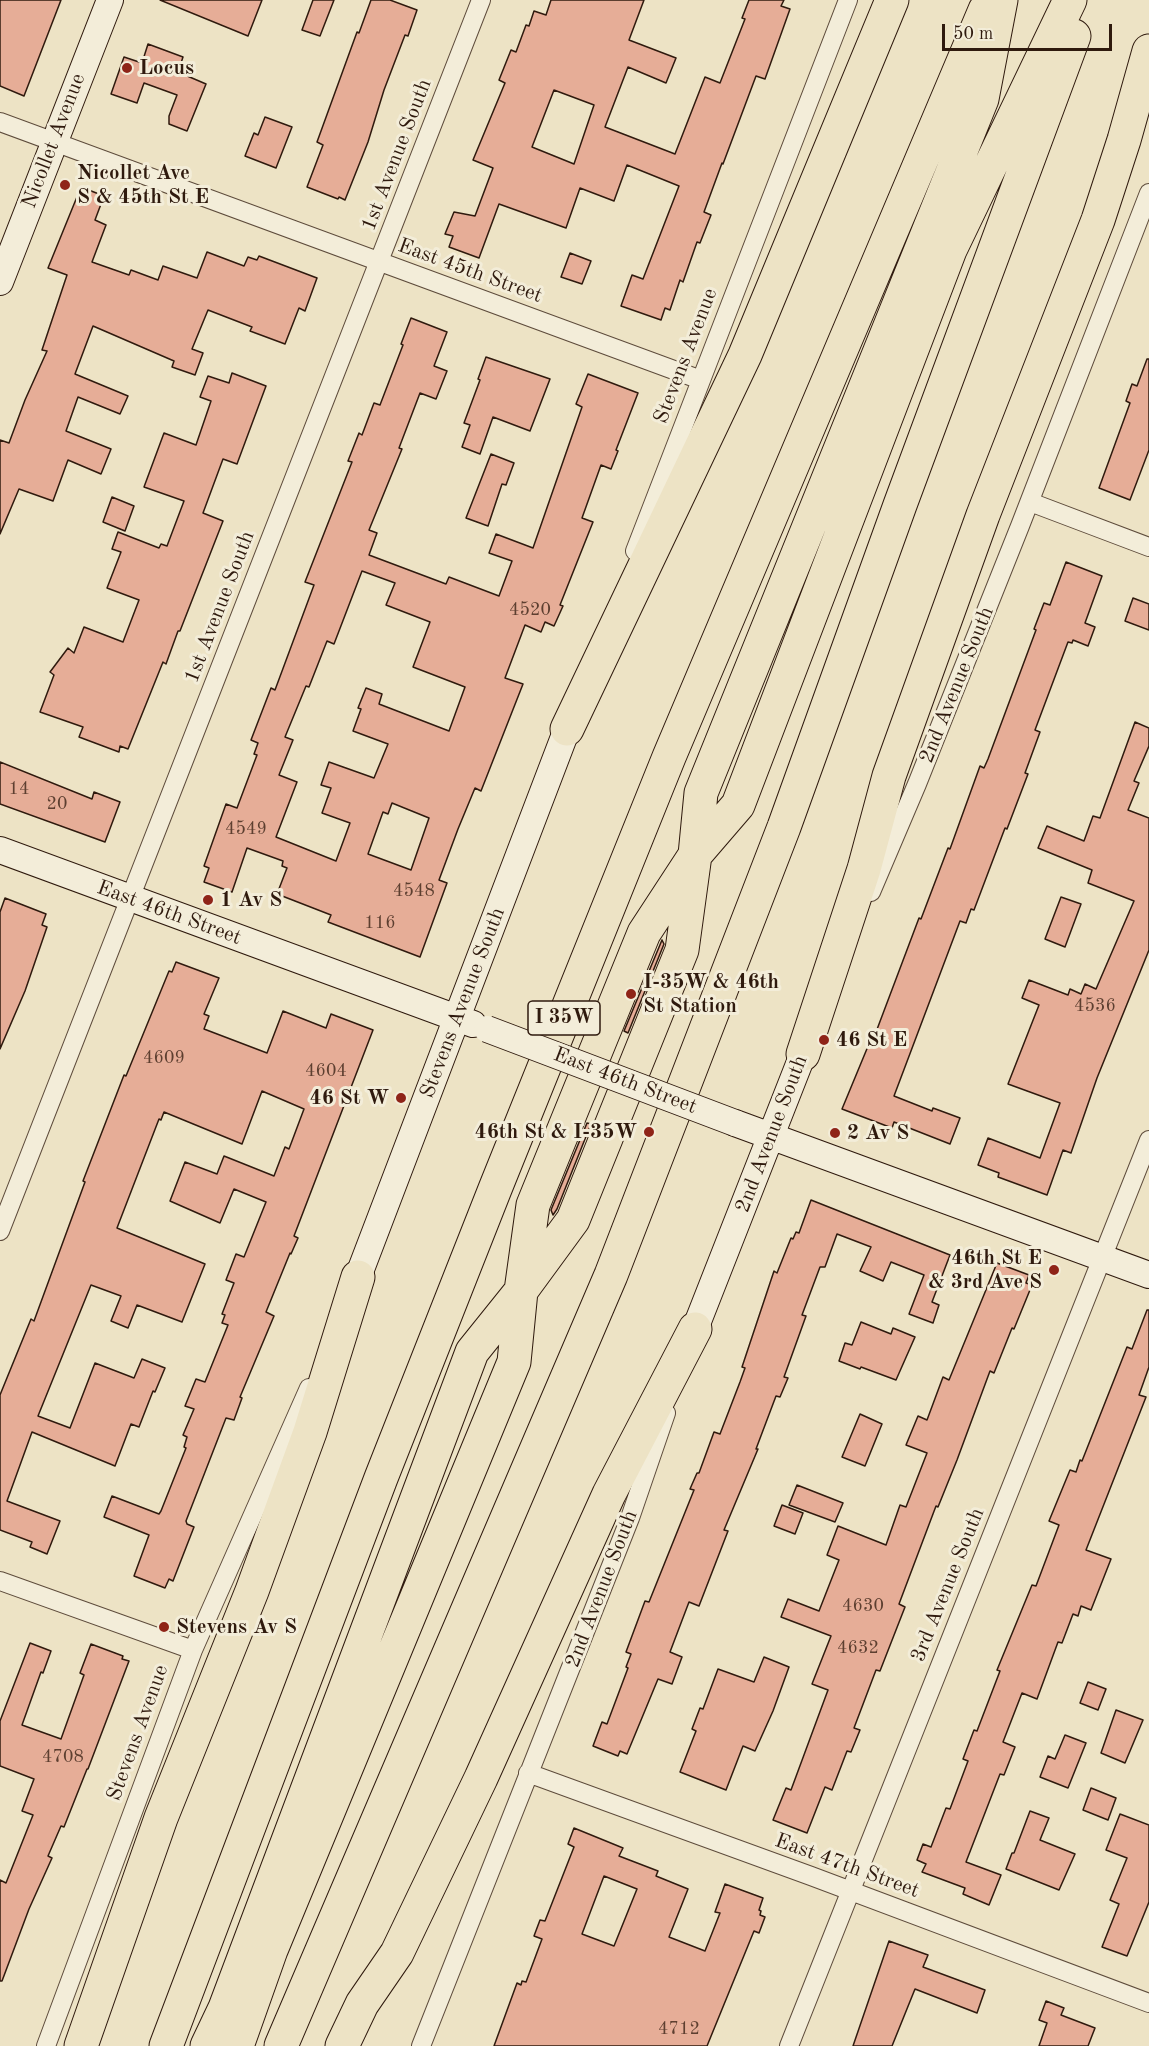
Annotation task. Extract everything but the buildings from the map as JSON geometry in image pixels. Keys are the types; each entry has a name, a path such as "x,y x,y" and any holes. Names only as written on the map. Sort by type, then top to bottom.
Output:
{"highway":[{"path":"567,729 745,355 892,0"},
{"name":"I 35W","path":"166,2046 381,1478 508,1156 669,757 989,0"},
{"path":"207,2046 225,2008 472,1352 521,1291 573,1220 682,950 702,793 982,99 1001,0"},
{"path":"237,2046 271,1950 514,1362 533,1205 644,933 695,855 738,806 950,250 1070,0"},
{"path":"281,2046 611,1275 784,827 900,505 1087,0"},
{"path":"803,1054 864,869 889,776 983,515 1098,220 1149,51"},
{"path":"81,2046 161,1818 252,1591 310,1432 358,1277"},
{"path":"342,2046 362,2004 397,1953 481,1778 609,1494 695,1329"}],"main road":[{"name":"Nicollet Avenue","path":"0,282 110,0"},
{"name":"Stevens Avenue South","path":"358,1277 567,729"},
{"name":"East 46th Street","path":"0,850 1149,1275"},
{"name":"2nd Avenue South","path":"695,1329 803,1054"}],"street":[{"name":"1st Avenue South","path":"0,1231 481,0"},
{"name":"Stevens Avenue","path":"567,729 848,0"},
{"name":"East 45th Street","path":"0,122 701,380"},
{"name":"2nd Avenue South","path":"803,1054 917,784 1030,502 1149,193"},
{"path":"1030,502 1149,547"},
{"name":"3rd Avenue South","path":"789,2046 1149,1140"},
{"name":"Stevens Avenue","path":"45,2046 193,1650 358,1277"},
{"name":"2nd Avenue South","path":"421,2046 630,1518 695,1329"},
{"path":"0,1581 193,1650"},
{"name":"East 47th Street","path":"528,1773 1149,2003"}],"place":[{"name":"Locus","path":"127,68"},
{"name":"Nicollet Ave S & 45th St E","path":"65,185"},
{"name":"1 Av S","path":"208,900"},
{"name":"I-35W & 46th St Station","path":"631,994"},
{"name":"46 St E","path":"824,1040"},
{"name":"46 St W","path":"401,1098"},
{"name":"46th St & I-35W","path":"649,1132"},
{"name":"2 Av S","path":"835,1133"},
{"name":"46th St E & 3rd Ave S","path":"1054,1270"},
{"name":"Stevens Av S","path":"164,1627"}]}
